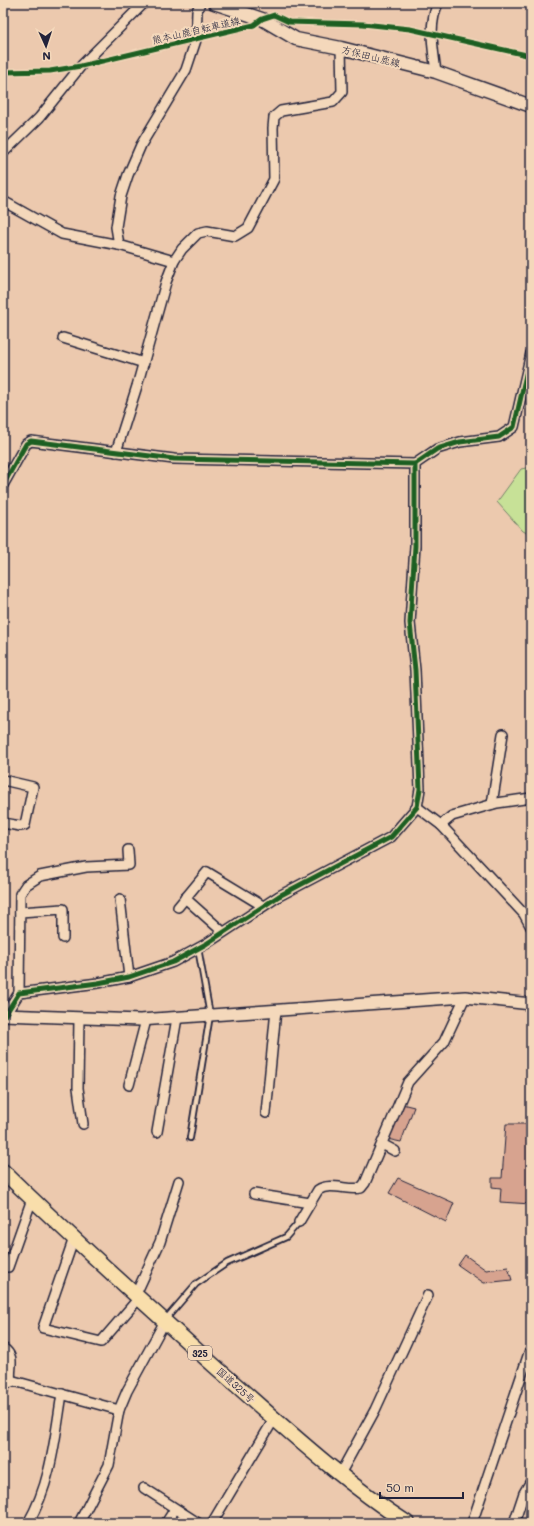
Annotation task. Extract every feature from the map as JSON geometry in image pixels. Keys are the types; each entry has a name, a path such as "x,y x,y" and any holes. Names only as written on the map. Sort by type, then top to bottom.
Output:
{"highway":[{"name":"国道325号","path":"3,1171 137,1296 274,1419 340,1474 381,1506 407,1523"}],"main road":[{"name":"方保田山鹿線","path":"214,3 262,19 296,39 341,48 436,72 531,106"}],"street":[{"path":"3,153 39,118 81,66 144,3"},
{"path":"119,245 116,227 121,196 128,175 141,145 186,70 196,40 197,11 200,3"},
{"path":"436,72 431,34 438,3"},
{"path":"116,452 144,363 166,282 174,261 182,249 198,234 207,231 235,236 248,228 274,179 274,117 281,111 333,102 342,92 341,48"},
{"path":"3,201 62,234 119,245 174,261"},
{"path":"63,338 144,363"},
{"path":"3,484 26,444 31,441 174,459 415,464 437,449 460,442 499,437 514,427 531,353"},
{"path":"19,993 98,983 129,977 173,962 224,932 279,896 391,837 417,807 420,789 415,670 410,623 415,546 415,464"},
{"path":"492,804 504,734"},
{"path":"3,780 33,787 25,825 20,826 3,823"},
{"path":"441,825 452,816 492,804 531,798"},
{"path":"417,807 441,825 524,914 531,928"},
{"path":"4,1015 19,993 20,894 26,885 40,876 86,867 129,865 128,850"},
{"path":"178,907 207,872 263,906"},
{"path":"185,898 224,932"},
{"path":"120,899 129,977"},
{"path":"20,912 63,910 63,938"},
{"path":"4,1015 146,1020 465,997 531,1004"},
{"path":"299,1222 318,1190 322,1187 353,1190 362,1188 365,1184 408,1082 444,1042 465,997"},
{"path":"266,1113 276,1010"},
{"path":"79,1018 78,1088 83,1124"},
{"path":"157,1132 177,1018"},
{"path":"129,1085 146,1020"},
{"path":"382,1144 395,1151"},
{"path":"74,1238 43,1328 101,1342 137,1296 160,1242 179,1181"},
{"path":"254,1194 310,1203"},
{"path":"3,1266 8,1267 32,1199"},
{"path":"340,1474 375,1410 428,1295"},
{"path":"79,1523 109,1465 120,1410 127,1391 165,1321"},
{"path":"3,1348 12,1358 9,1374 11,1382"},
{"path":"472,1523 529,1354 531,1353"},
{"path":"3,1390 5,1384 14,1381 120,1410"},
{"path":"28,1523 42,1493 53,1454 62,1394"},
{"path":"212,1523 274,1419"},
{"path":"514,1523 524,1493 531,1481"},
{"path":"144,1488 198,1523"},
{"path":"166,1523 175,1509"}],"lane":[{"path":"190,1138 210,1015 198,948"},
{"path":"165,1321 196,1284 227,1263 286,1237 299,1222"}],"green space":[{"path":"531,467 531,535 523,531 497,502 521,469"}],"building":[{"path":"402,1104 414,1107 401,1142 387,1139"},
{"path":"506,1124 531,1124 531,1204 500,1202 501,1188 492,1187 492,1178 502,1178"},
{"path":"398,1178 454,1203 446,1222 389,1193"},
{"path":"465,1255 486,1270 508,1267 512,1280 484,1283 458,1265"}],"cycle path":[{"name":"熊本山鹿自転車道線","path":"3,72 50,71 81,66 254,25 262,19 274,15 289,22 363,24 410,29 531,56"},
{"path":"3,485 26,444 31,441 174,459 415,464 437,449 460,442 499,437 514,427 531,353"},
{"path":"5,1015 19,993 98,983 129,977 173,962 206,944 279,896 391,837 417,807 420,789 415,670 410,623 415,546 415,464"}]}
